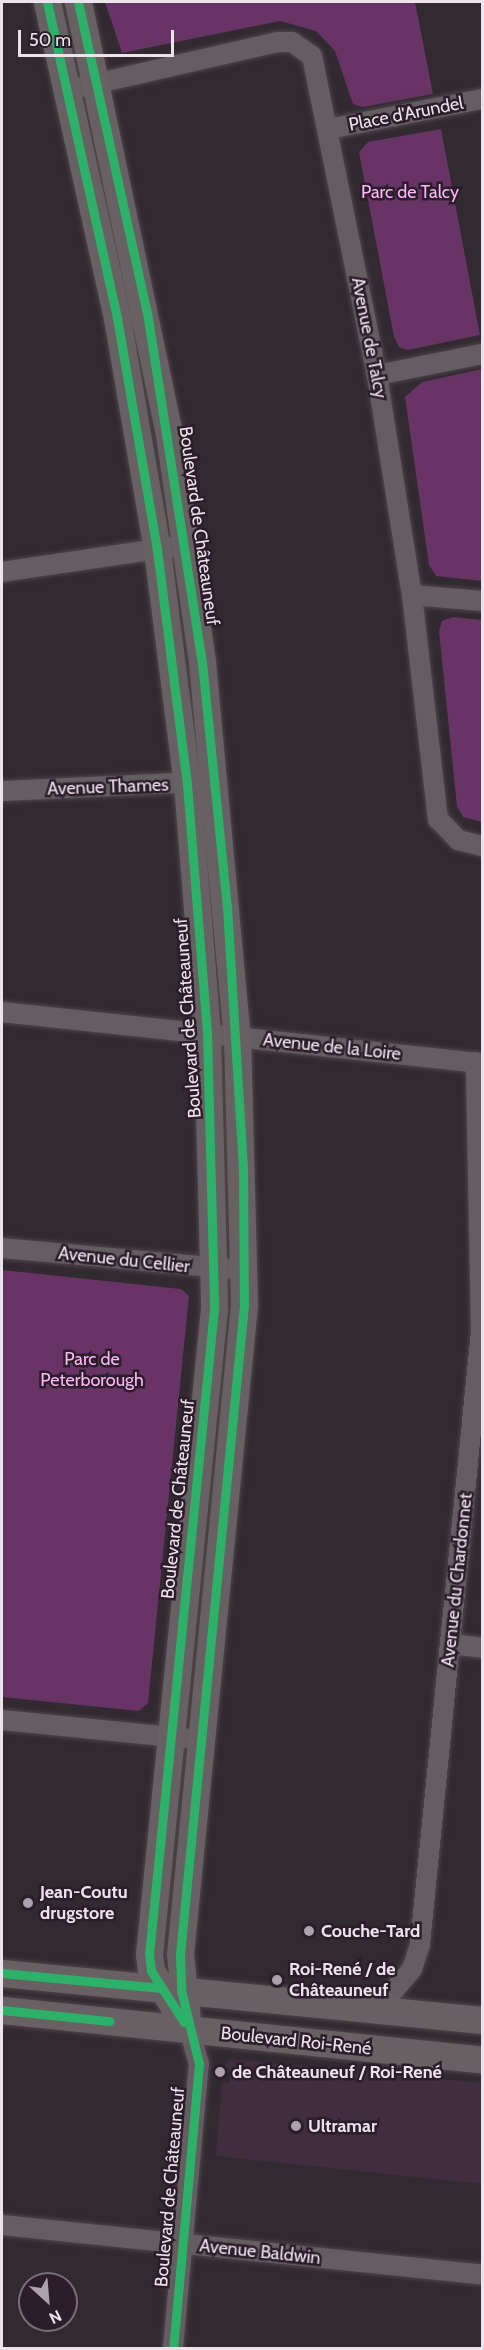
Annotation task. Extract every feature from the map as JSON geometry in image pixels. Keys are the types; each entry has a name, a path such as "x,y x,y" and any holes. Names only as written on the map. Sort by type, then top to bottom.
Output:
{"street":[{"name":"Boulevard de Châteauneuf","path":"47,2 119,329 157,550 187,784 207,1034 216,1269 149,1954 171,1989 189,2030 199,2064 180,2243 173,2349"},
{"name":"Boulevard de Châteauneuf","path":"78,2 98,83 147,312 185,545 214,781 237,1036 246,1270 180,1954 171,1989"},
{"name":"Avenue de Talcy","path":"68,90 292,42 313,58 377,375 412,595 438,819 458,840 483,846"},
{"name":"Place d'Arundel","path":"329,129 483,99"},
{"path":"377,375 483,354"},
{"path":"2,572 185,545"},
{"path":"412,595 483,602"},
{"name":"Avenue Thames","path":"2,791 214,781"},
{"name":"Avenue de la Loire","path":"2,1012 479,1062"},
{"name":"Avenue du Chardonnet","path":"376,2010 406,1978 418,1954 481,1332 479,1062"},
{"name":"Avenue du Cellier","path":"2,1248 246,1270"},
{"path":"451,1644 483,1648"},
{"path":"2,1720 201,1740"},
{"path":"2,1973 483,2020"},
{"name":"Boulevard Roi-René","path":"2,2010 483,2060"},
{"name":"Avenue Baldwin","path":"2,2225 483,2275"}],"shaded area":[{"path":"231,2059 482,2083 482,2184 216,2156 222,2082 230,2083 231,2070 223,2067"}],"green space":[{"path":"105,2 415,2 433,94 363,107 353,104 335,51 316,31 280,21 122,53"},
{"name":"Parc de Talcy","path":"441,129 480,335 408,350 399,347 394,337 359,152 368,142"},
{"path":"482,369 482,581 436,576 429,565 405,397 422,382"},
{"path":"453,617 482,620 482,822 463,817 457,806 439,631 442,621"},
{"name":"Parc de Peterborough","path":"2,1270 181,1289 189,1296 148,1703 139,1711 2,1697"}],"cycle path":[{"path":"47,2 117,318 157,550 187,784 207,1034 214,1309 149,1954 151,1971 184,2022"},
{"path":"78,2 147,312 202,662 227,907 243,1171 244,1305 180,1954 181,1990 199,2064 173,2348"},
{"path":"2,1973 161,1988"},
{"path":"2,2010 109,2021"}],"place":[{"name":"Jean-Coutu drugstore","path":"28,1903"},
{"name":"Couche-Tard","path":"309,1931"},
{"name":"Roi-René / de Châteauneuf","path":"277,1980"},
{"name":"de Châteauneuf / Roi-René","path":"220,2072"},
{"name":"Ultramar","path":"296,2126"}]}
